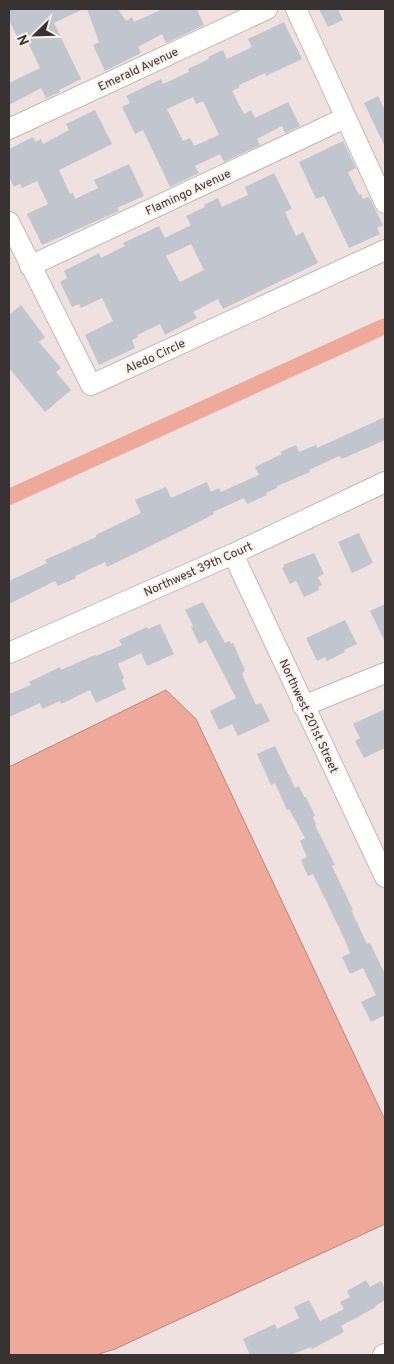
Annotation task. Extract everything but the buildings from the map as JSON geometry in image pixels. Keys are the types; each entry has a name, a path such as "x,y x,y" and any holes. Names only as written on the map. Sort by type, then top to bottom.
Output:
{"street":[{"name":"Emerald Avenue","path":"9,129 267,9"},
{"path":"296,9 385,203"},
{"name":"Flamingo Avenue","path":"30,266 346,118"},
{"name":"Aledo Circle","path":"9,222 91,385 385,250"},
{"name":"Northwest 39th Court","path":"9,653 233,554 385,482"},
{"name":"Northwest 201st Street","path":"233,554 385,877"},
{"path":"303,706 385,673"}],"shaded area":[{"path":"166,690 196,719 385,1120 385,1224 115,1349 96,1355 9,1355 9,767"}],"waterway":[{"path":"9,497 385,326"}]}
